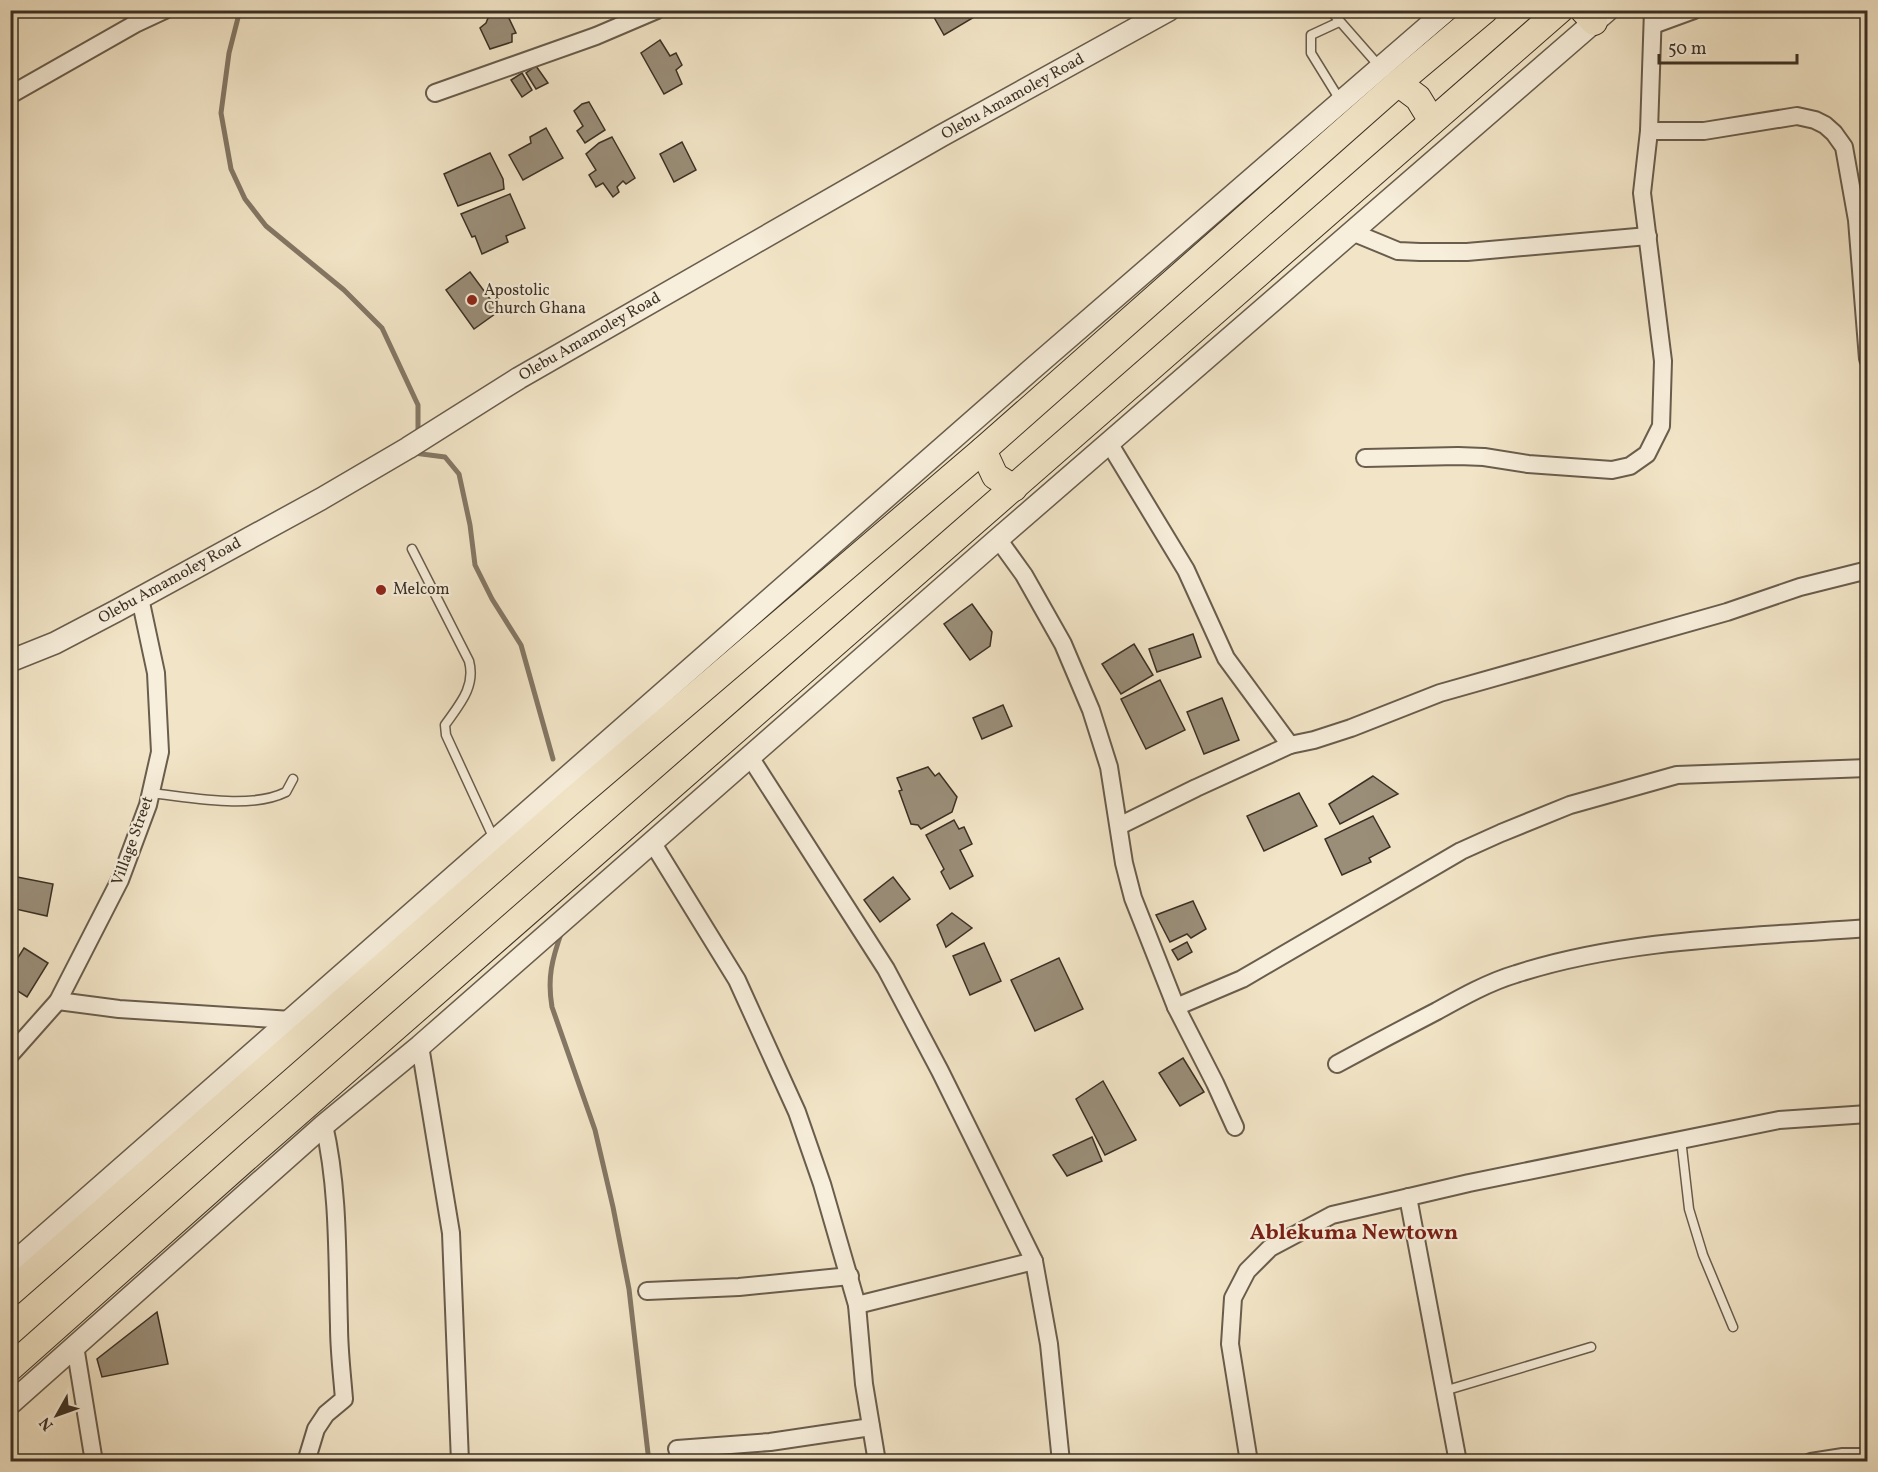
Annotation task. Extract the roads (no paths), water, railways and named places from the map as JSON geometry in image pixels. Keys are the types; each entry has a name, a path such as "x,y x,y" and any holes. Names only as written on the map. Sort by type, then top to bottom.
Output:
{"main road":[{"path":"10,1293 567,805 983,450 1390,75 1485,10"},
{"path":"10,1368 254,1151 1560,10"},
{"path":"1390,75 1419,98 1432,122"},
{"path":"983,450 995,476 1014,488"}],"street":[{"path":"10,95 135,24 165,10"},
{"path":"435,93 596,36 657,10"},
{"name":"Olebu Amamoley Road","path":"10,661 55,643 321,499 408,448 529,372 941,136 1169,10"},
{"path":"10,1266 1031,370 1341,102 1390,75 1447,10"},
{"path":"1365,458 1484,457 1528,464 1612,470 1630,466 1647,454 1661,426 1663,362 1642,193 1649,131 1653,18 1694,10"},
{"path":"10,1404 324,1125 420,1046 1352,232 1595,14"},
{"path":"1649,131 1704,131 1797,116 1815,120 1834,133 1844,147 1857,220 1868,359"},
{"path":"1352,232 1398,251 1428,252 1467,252 1648,236"},
{"path":"1109,443 1186,570 1226,658 1290,745"},
{"path":"998,539 1024,575 1067,653 1091,710 1109,767 1124,862 1133,898 1176,1007 1235,1127"},
{"path":"1119,826 1290,745 1351,728 1440,693 1727,612 1800,587 1868,570"},
{"name":"Village Street","path":"10,1055 58,1001 120,880 150,793 160,752 156,673 140,598"},
{"path":"750,758 886,969 940,1071 1034,1261 1049,1344 1061,1461"},
{"path":"1176,1007 1242,980 1461,851 1570,805 1677,775 1868,768"},
{"path":"652,842 742,991 797,1112 822,1184 857,1305 864,1384 877,1461"},
{"path":"1337,1064 1471,993 1514,974 1550,964 1600,953 1698,941 1868,928"},
{"path":"58,1001 119,1009 291,1020"},
{"path":"420,1046 451,1233 460,1461"},
{"path":"1249,1461 1230,1344 1233,1298 1247,1271 1270,1248 1332,1215 1408,1197 1779,1120 1868,1114"},
{"path":"306,1461 316,1429 326,1414 344,1399 339,1329 336,1220 329,1148 324,1125"},
{"path":"1408,1197 1458,1461"},
{"path":"857,1305 1034,1261"},
{"path":"647,1291 739,1287 850,1276"},
{"path":"75,1346 94,1461"},
{"path":"677,1449 770,1442 871,1427"},
{"path":"1811,1461 1868,1457"}],"lane":[{"path":"1330,10 1390,75"},
{"path":"1339,22 1311,35 1311,53 1341,102"},
{"path":"412,549 469,661 470,685 465,697 445,725 446,735 495,840"},
{"path":"150,793 229,801 260,799 286,792 293,779"},
{"path":"1681,1139 1689,1209 1703,1255 1733,1327"},
{"path":"1444,1391 1591,1347"}],"waterway":[{"path":"240,10 229,53 221,113 231,169 245,199 266,226 344,290 382,328 418,405 418,436"},
{"path":"415,451 414,453 445,457 459,474 470,525 475,565 492,599 521,645 553,759"},
{"path":"562,931 551,969 552,1007 595,1130 613,1207 629,1289 649,1462"}],"place":[{"name":"Apostolic Church Ghana","path":"472,300"},
{"name":"Melcom","path":"381,590"}],"district":[{"name":"Ablekuma Newtown","path":"1354,1233"}]}
